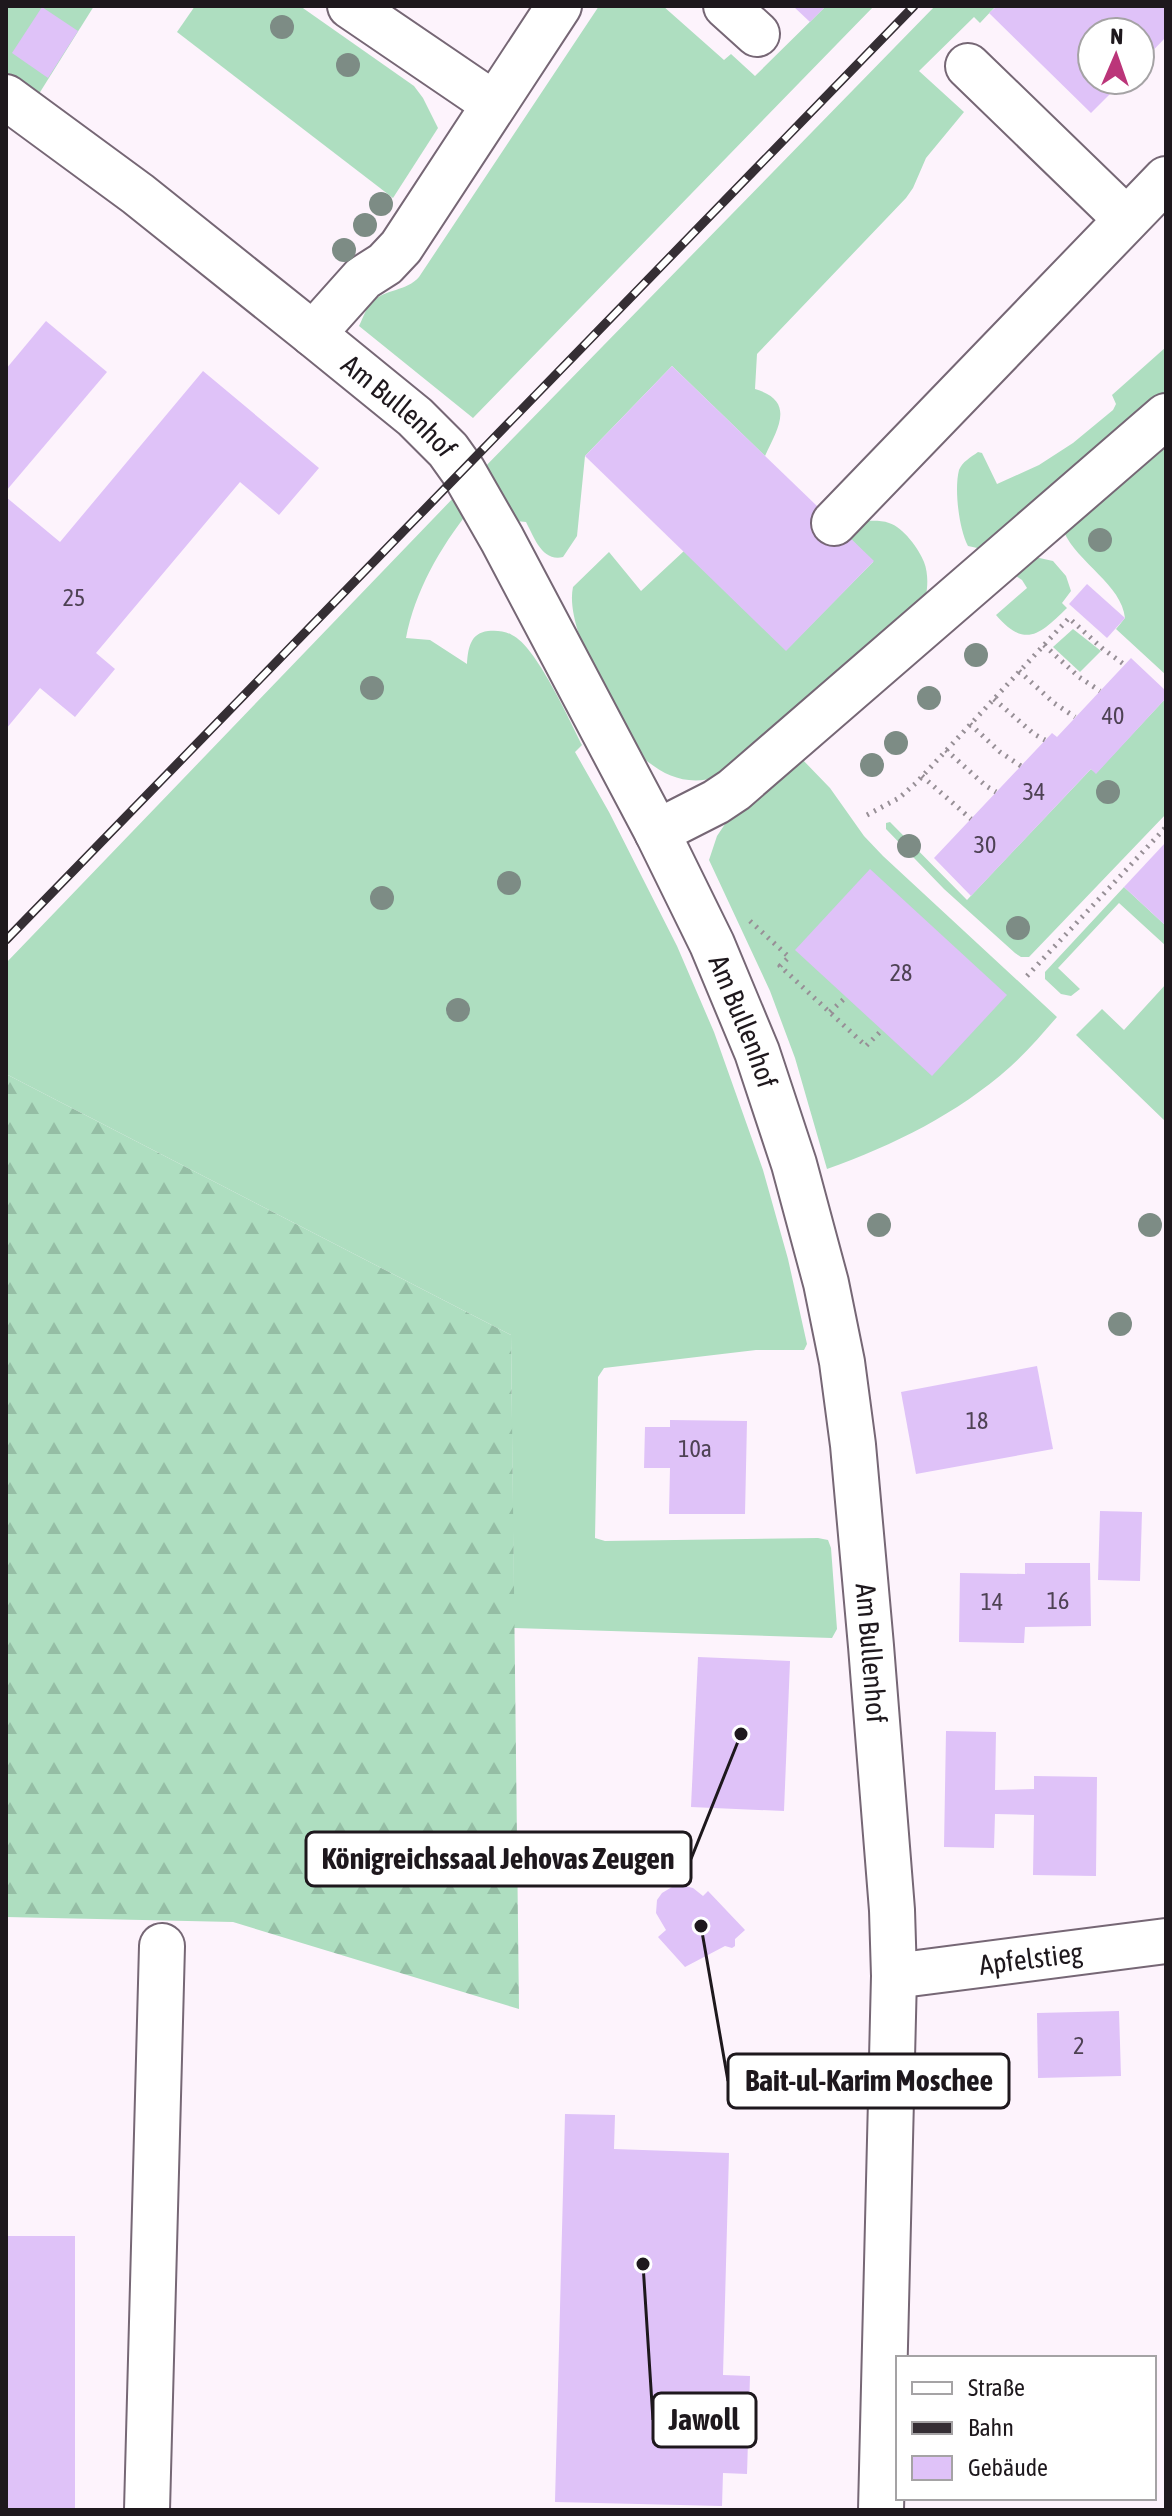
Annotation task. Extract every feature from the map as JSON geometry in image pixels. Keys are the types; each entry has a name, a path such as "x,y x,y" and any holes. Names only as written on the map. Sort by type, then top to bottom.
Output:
{"street":[{"path":"350,6 494,104"},
{"path":"313,334 363,278 385,264 401,247 559,6"},
{"path":"968,66 1126,219"},
{"name":"Am Bullenhof","path":"6,97 126,185 313,334 415,417 448,450 463,471 657,832 712,944 757,1052 805,1203 835,1321 853,1445 880,1755 894,1976 881,2510"},
{"path":"834,523 1166,179"},
{"path":"657,832 734,790 1166,416"},
{"name":"Apfelstieg","path":"894,1976 1166,1941"},
{"path":"147,2510 162,1946"}],"path":[{"path":"867,815 899,798 922,776 1069,618 1125,665"},
{"path":"1044,645 1079,677 1100,691"},
{"path":"1019,671 1054,703 1075,717"},
{"path":"994,699 1045,740"},
{"path":"970,724 1000,752 1021,766"},
{"path":"946,750 996,792"},
{"path":"922,776 971,819"},
{"path":"1027,976 1166,827"},
{"path":"747,918 789,957 780,966 866,1046 882,1030"},
{"path":"830,1012 846,997"}],"green space":[{"path":"6,6 94,6 37,97 6,74"},
{"path":"195,6 300,6 414,86 438,128 393,198 177,32"},
{"path":"599,6 663,6 724,60 731,54 755,76 826,6 874,6 473,418 359,326 372,302 419,277"},
{"path":"935,6 996,6 980,23 974,17 919,71 964,112 926,158 906,198 757,354 755,389 768,394 780,408 778,426 765,456 672,366 585,456 577,536 563,557 549,556 526,522 516,521 479,473"},
{"path":"1166,347 1166,395 982,549 968,546 957,498 959,470 964,462 978,452 982,453 997,484 1039,465 1073,443 1113,410 1116,404 1112,395"},
{"path":"1166,441 1166,675 1116,629 1125,618 1122,606 1108,584 1070,543 1064,532"},
{"path":"458,493 469,511 430,571 406,638 430,640 467,664 469,647 477,635 500,631 521,642 551,684 582,745 575,752 677,946 714,1032 763,1170 788,1259 807,1344 804,1350 756,1350 604,1368 598,1377 595,1538 605,1541 828,1540 837,1629 832,1638 514,1628 511,1335 6,1074 6,963"},
{"path":"863,521 889,523 910,539 925,566 926,595 719,777 694,780 672,776 633,749 583,646 572,604 573,587 609,552 641,591 684,551 786,650 873,562 843,531"},
{"path":"1035,557 1053,561 1066,576 1071,591 1062,603 1067,608 1058,617 1041,630 1025,635 1007,626 996,615 1027,588 1013,574"},
{"path":"1073,629 1101,651 1080,672 1053,647"},
{"path":"1166,698 1166,814 1029,957 1015,953 944,889 886,829 886,823 890,822 967,900 1091,769 1096,773"},
{"path":"800,757 830,788 864,836 883,856 1057,1017 990,1084 946,1114 900,1139 827,1169 795,1058 770,991 709,860 717,836 727,821"},
{"path":"1124,887 1166,926 1166,946 1119,903 1058,968 1080,989 1071,996 1061,994 1045,979 1045,972"},
{"path":"1166,984 1166,1122 1076,1035 1102,1009 1124,1030"},
{"path":"6,1074 511,1335 519,2009 233,1922 6,1917"}],"building":[{"path":"793,6 826,6 810,22"},
{"path":"997,6 1166,6 1166,37 1156,47 1156,16 1076,16 1076,96 1108,96 1091,113 989,13"},
{"path":"42,7 78,31 48,78 12,53"},
{"path":"46,321 107,372 6,491 6,369"},
{"path":"672,366 874,561 786,651 585,456"},
{"path":"203,371 319,468 279,515 240,482 96,653 115,669 75,717 40,688 6,729 6,497 60,542"},
{"path":"1087,584 1125,618 1107,638 1069,604"},
{"path":"1131,658 1166,691 1166,698 1096,774 1091,769 971,896 934,858 1052,733 1057,737"},
{"path":"1166,842 1166,926 1124,887"},
{"path":"870,869 1007,995 932,1076 795,950"},
{"path":"1037,1366 1053,1449 916,1474 901,1392"},
{"path":"670,1420 747,1421 745,1514 669,1514 670,1468 644,1468 645,1427 670,1427"},
{"path":"1100,1511 1142,1512 1140,1581 1098,1580"},
{"path":"1025,1563 1090,1563 1091,1626 1025,1627 1024,1643 959,1642 960,1573 1025,1574"},
{"path":"698,1657 790,1661 784,1811 691,1807"},
{"path":"946,1731 996,1732 995,1790 1034,1789 1034,1776 1097,1777 1096,1876 1033,1875 1034,1815 995,1814 994,1848 944,1847"},
{"path":"677,1884 693,1888 703,1896 708,1891 745,1930 735,1939 735,1946 725,1946 685,1967 658,1937 666,1930 656,1913 657,1900"},
{"path":"1119,2011 1121,2076 1038,2078 1037,2013"},
{"path":"565,2114 615,2115 614,2149 729,2153 723,2375 750,2376 747,2474 723,2473 722,2506 555,2502"},
{"path":"6,2236 75,2236 75,2510 6,2510"}],"railway":[{"path":"6,940 914,6"}],"place":[{"name":"Königreichssaal Jehovas Zeugen","path":"741,1734"},
{"name":"Bait-ul-Karim Moschee","path":"701,1926"},
{"name":"Jawoll","path":"643,2264"}]}
